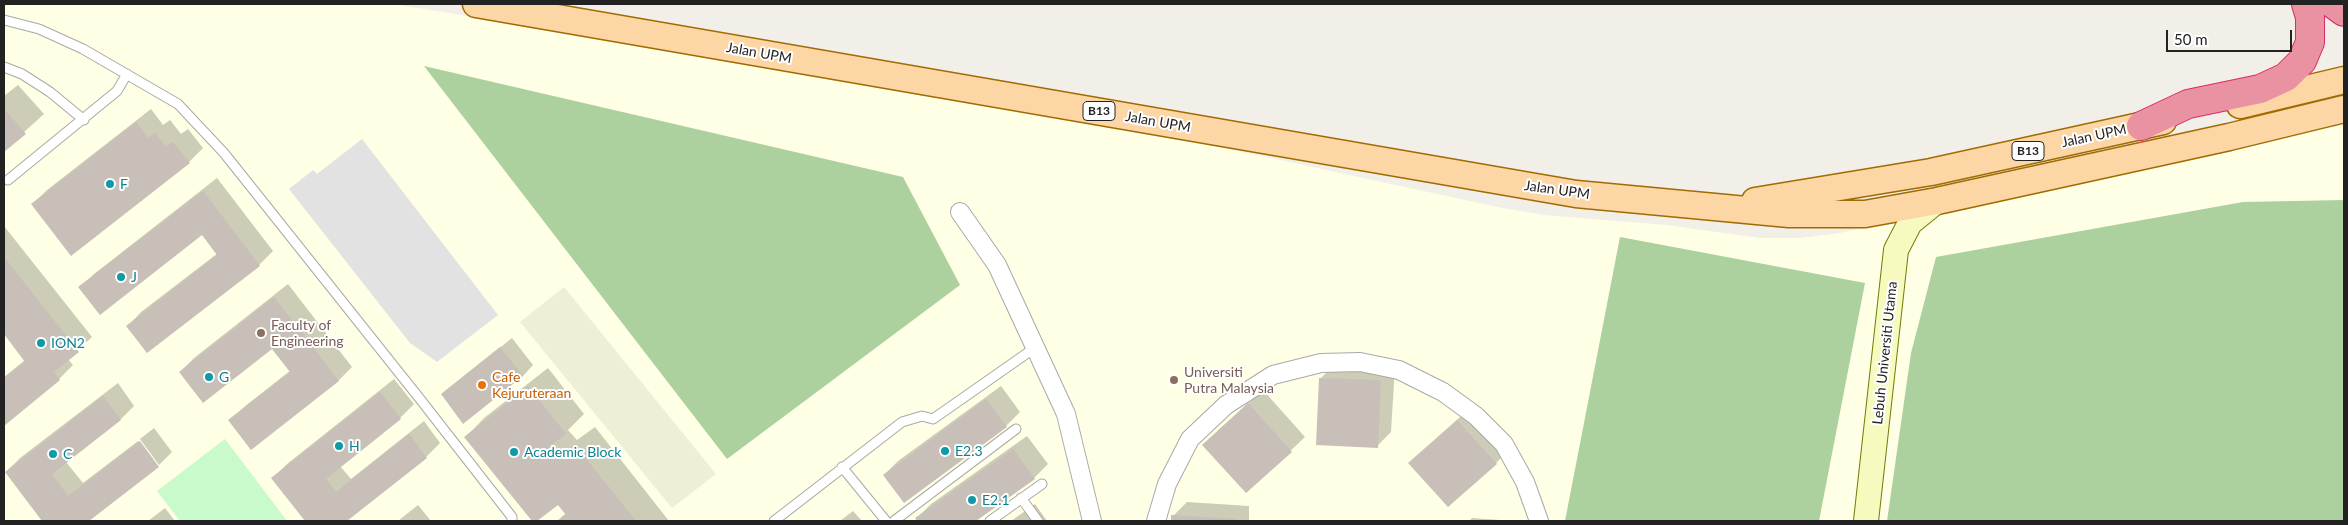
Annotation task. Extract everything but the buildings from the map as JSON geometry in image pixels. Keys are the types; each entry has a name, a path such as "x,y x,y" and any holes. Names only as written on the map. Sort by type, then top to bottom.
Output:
{"highway":[{"path":"2141,126 2188,104 2260,89 2286,77 2302,61 2310,42 2310,17 2306,4"},
{"path":"2333,4 2344,12"}],"main road":[{"name":"Jalan UPM","path":"476,4 1576,194 1724,206 1789,214 1865,214 1937,201 2229,138 2344,109"},
{"name":"Jalan UPM","path":"1724,206 1902,177 2344,80"},
{"name":"Lebuh Universiti Utama","path":"1866,521 1896,250 1910,223 1937,201"}],"street":[{"path":"960,212 996,265 1066,414 1092,521"},
{"path":"1156,521 1167,484 1190,440 1226,404 1274,375 1321,363 1360,362 1398,370 1443,392 1476,416 1504,444 1525,482 1539,521"}],"lane":[{"path":"4,20 39,29 83,49 178,104 224,153 420,399 512,517 512,521"},
{"path":"4,67 22,74 50,92 84,120"},
{"path":"8,180 84,120 116,90 127,74"},
{"path":"774,521 902,422 922,416 934,419 1036,347"},
{"path":"894,521 1016,429"},
{"path":"842,467 886,521"},
{"path":"990,521 1042,484"},
{"path":"1022,498 1038,521"}],"shaded area":[{"name":"Universiti Putra Malaysia","path":"4,4 393,4 647,45 1192,141 1502,208 1544,215 1666,225 1760,238 1800,238 1840,233 2171,158 2344,125 2344,521 4,521"},
{"path":"362,139 498,315 437,362 410,343 289,189 313,170 317,174"},
{"path":"564,287 716,474 672,508 520,322"}],"green space":[{"path":"424,66 903,177 960,285 727,459"},
{"path":"2344,200 2344,521 1887,521 1911,353 1936,257 2243,202"},
{"path":"1620,237 1865,283 1819,521 1565,521"},
{"path":"225,439 287,521 180,521 157,491"}],"place":[{"name":"F","path":"110,184"},
{"name":"J","path":"121,277"},
{"name":"Faculty of Engineering","path":"261,333"},
{"name":"ION2","path":"41,343"},
{"name":"G","path":"209,377"},
{"name":"Universiti Putra Malaysia","path":"1174,380"},
{"name":"Cafe Kejuruteraan","path":"482,385"},
{"name":"H","path":"339,446"},
{"name":"E2.3","path":"945,451"},
{"name":"Academic Block","path":"514,452"},
{"name":"C","path":"53,454"},
{"name":"E2.1","path":"972,500"}]}
